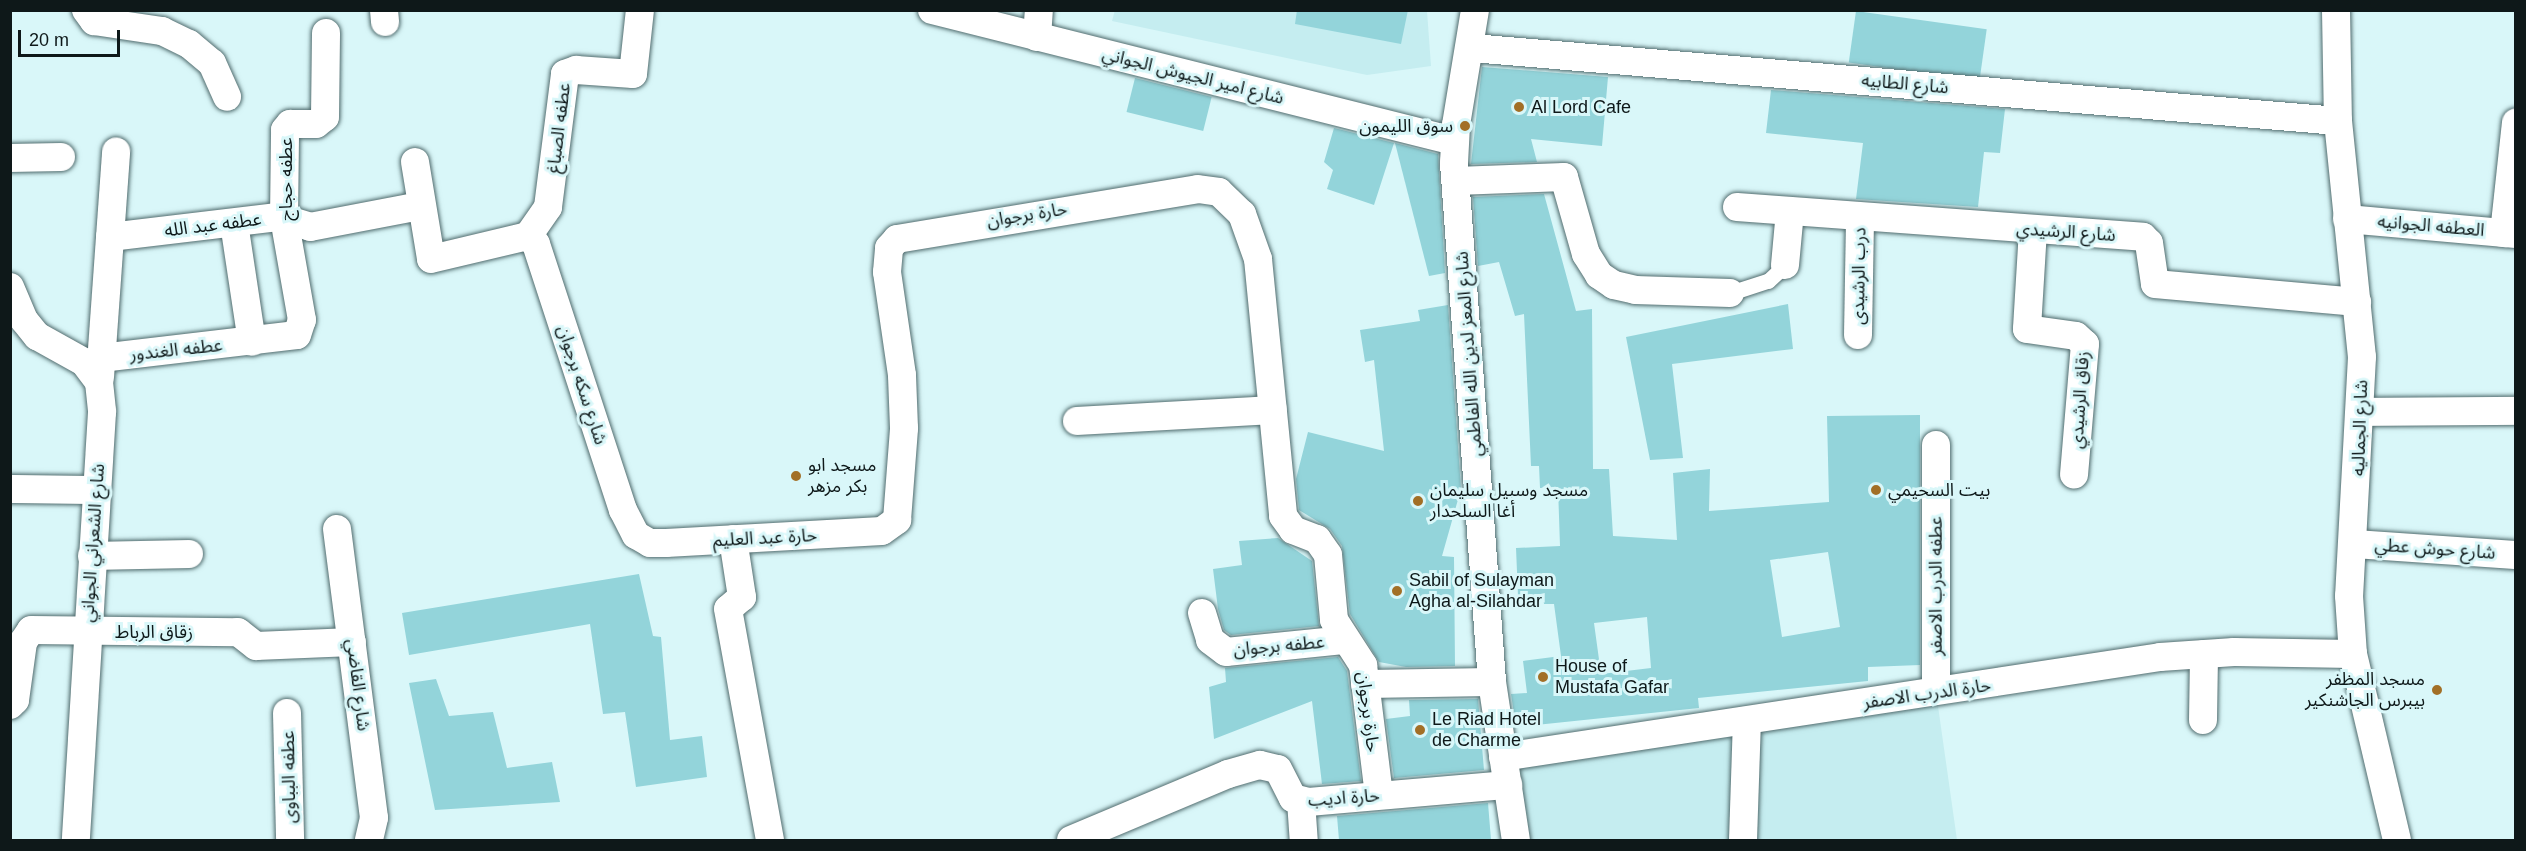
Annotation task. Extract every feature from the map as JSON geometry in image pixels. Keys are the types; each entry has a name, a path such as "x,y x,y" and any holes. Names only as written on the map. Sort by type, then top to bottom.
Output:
{"street":[{"path":"86,10 94,21 153,28 189,44 212,63 227,98"},
{"name":"عطفه الصباغ","path":"528,236 548,207 566,74 576,70 633,74 640,10"},
{"name":"شارع امير الجيوش الجواني","path":"932,10 1038,24 1454,141"},
{"name":"شارع المعز لدين الله الفاطمي","path":"1475,10 1472,48 1454,141 1492,682 1516,840"},
{"name":"شارع الجماليه","path":"2336,10 2338,121 2357,302 2362,412 2349,596 2353,654 2397,840"},
{"name":"عطفه حجاج","path":"302,320 285,218 285,130 290,124 316,124 325,117 326,33"},
{"name":"شارع الطابيه","path":"1472,48 2338,121"},
{"path":"2510,234 2515,129"},
{"path":"10,287 24,320 37,336 100,370 116,152"},
{"path":"10,158 61,157"},
{"path":"415,162 420,206 431,259 528,236"},
{"path":"1456,181 1564,177 1586,254 1599,274 1614,285 1635,290 1730,293"},
{"name":"حارة برجوان","path":"894,526 903,428 887,258 889,248 909,234 1198,189 1219,192 1242,214 1258,259 1283,516 1293,530 1324,546 1334,620 1345,640 1359,656 1365,684 1379,795"},
{"name":"عطفه عبد الله","path":"110,237 285,218 310,227 420,206"},
{"name":"شارع الرشيدي","path":"1737,207 2143,237 2149,243 2155,284 2357,302"},
{"path":"1785,265 1790,211"},
{"name":"درب الرشيدى","path":"1858,335 1860,217"},
{"name":"العطفه الجوانيه","path":"2347,219 2510,234"},
{"path":"234,223 252,342"},
{"name":"زقاق الرشيدي","path":"2032,230 2027,329 2076,336 2085,344 2074,475"},
{"name":"شارع سكه برجوان","path":"528,236 536,244 623,510 636,535"},
{"name":"عطفه الغندور","path":"100,370 297,335 302,320"},
{"name":"شارع الشعراني الجواني","path":"76,840 102,412 100,370"},
{"path":"1077,421 1273,410"},
{"path":"2362,412 2516,411"},
{"name":"عطفه الدرب الاصفر","path":"1936,445 1936,690"},
{"path":"10,489 96,490"},
{"name":"حارة عبد العليم","path":"636,535 650,543 882,531 894,526"},
{"name":"شارع القاضي","path":"337,530 374,818 369,840"},
{"path":"733,539 742,597 728,609 770,840"},
{"name":"شارع حوش عطي","path":"2354,543 2516,555"},
{"path":"92,556 189,554"},
{"name":"عطفه برجوان","path":"1202,613 1210,640 1226,652 1345,640"},
{"name":"زقاق الرباط","path":"12,702 25,635 38,630 237,632 256,646 352,642"},
{"path":"2203,720 2204,654"},
{"name":"حارة الدرب الاصفر","path":"1503,757 1936,690 2204,654 2353,654"},
{"path":"1365,684 1492,682"},
{"name":"عطفه البباوى","path":"287,712 290,840"},
{"path":"1743,840 1747,721"},
{"name":"حارة اديب","path":"1071,840 1228,774 1260,765 1278,769 1293,798 1301,801 1508,785"},
{"path":"1301,801 1304,840"}],"lane":[{"path":"1730,293 1768,281 1785,265"}],"shaded area":[{"path":"1115,10 1427,11 1431,66 1367,75 1112,21"},
{"path":"1936,692 1957,840 1523,840 1513,763"}],"building":[{"path":"1297,10 1408,10 1401,44 1295,24"},
{"path":"1856,11 1987,29 1979,81 1849,62"},
{"path":"1482,67 1608,77 1602,146 1531,139 1537,162 1471,164"},
{"path":"1135,78 1212,97 1203,131 1127,112"},
{"path":"1771,90 2005,109 2000,153 1984,152 1978,207 1856,199 1863,143 1766,133"},
{"path":"1334,128 1394,143 1374,205 1327,189 1333,170 1324,162"},
{"path":"1395,143 1438,154 1445,273 1429,276"},
{"path":"1544,194 1576,311 1592,309 1593,469 1609,469 1613,536 1677,540 1673,473 1710,469 1709,511 1829,502 1827,416 1920,415 1920,665 1868,667 1868,681 1698,698 1699,708 1516,727 1511,694 1527,693 1523,661 1561,656 1554,604 1544,604 1543,595 1518,596 1516,548 1560,546 1558,487 1540,488 1539,466 1531,466 1524,314 1515,316 1499,262 1478,266 1473,197","holes":["1828,552 1840,627 1782,637 1770,560","1647,617 1651,668 1601,674 1594,623"]},
{"path":"1788,304 1793,349 1672,364 1683,458 1650,460 1626,337"},
{"path":"1448,305 1461,489 1442,556 1454,557 1455,666 1406,667 1379,662 1350,614 1342,546 1330,529 1299,510 1296,479 1308,432 1384,451 1374,360 1365,362 1360,330 1420,321 1418,310"},
{"path":"1278,538 1312,561 1319,626 1231,635 1224,630 1218,609 1213,569 1242,565 1239,541"},
{"path":"639,574 653,636 661,637 670,740 702,736 707,777 636,787 625,712 603,714 590,624 409,655 402,613"},
{"path":"1338,657 1347,671 1361,781 1322,784 1312,701 1214,739 1209,687 1226,682 1225,668"},
{"path":"436,679 449,716 493,712 507,768 552,762 560,802 435,810 409,683"},
{"path":"1478,699 1484,770 1394,778 1386,719 1410,716 1409,700"},
{"path":"1488,803 1491,840 1339,840 1337,816"}],"place":[{"name":"Al Lord Cafe","path":"1519,107"},
{"name":"سوق الليمون","path":"1465,126"},
{"name":"مسجد ابو بكر مزهر","path":"796,476"},
{"name":"بيت السحيمي","path":"1876,490"},
{"name":"مسجد وسبيل سليمان أغا السلحدار","path":"1418,501"},
{"name":"Sabil of Sulayman Agha al-Silahdar","path":"1397,591"},
{"name":"House of Mustafa Gafar","path":"1543,677"},
{"name":"مسجد المظفر بيبرس الجاشنكير","path":"2437,690"},
{"name":"Le Riad Hotel de Charme","path":"1420,730"}]}
